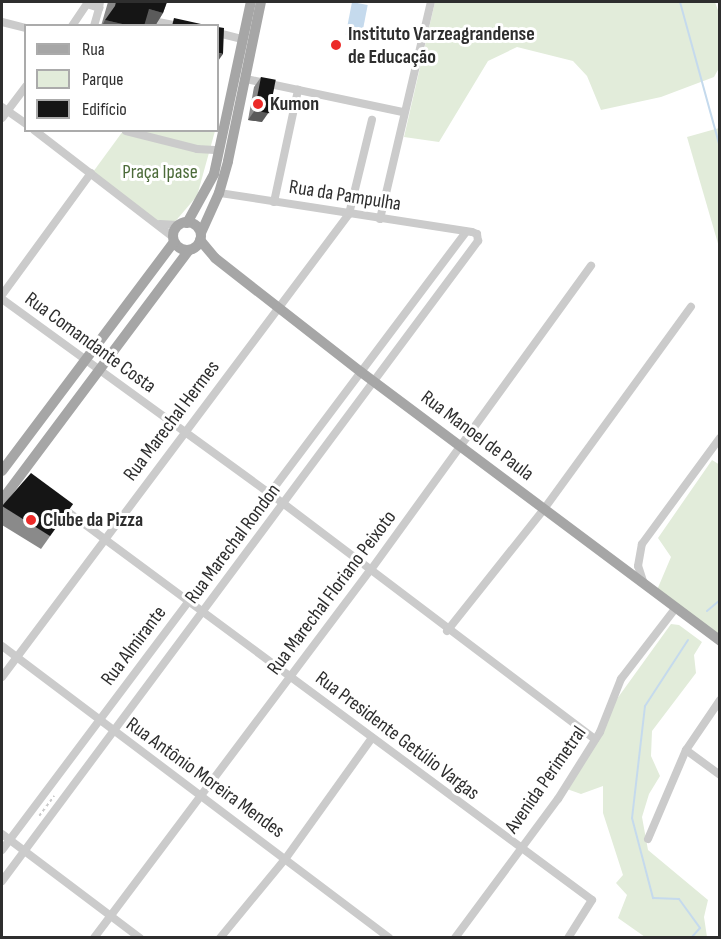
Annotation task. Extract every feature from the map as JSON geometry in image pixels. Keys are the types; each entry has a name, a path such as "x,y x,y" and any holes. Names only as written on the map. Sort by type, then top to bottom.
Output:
{"main road":[{"path":"3,467 85,360 205,195 218,154 250,2"},
{"path":"2,500 22,479 97,369 196,243 219,193 246,79 261,2"},
{"path":"183,224 196,243"},
{"path":"174,240 180,249 196,243"},
{"name":"Rua Manoel de Paula","path":"196,243 361,372 720,641"}],"street":[{"path":"380,219 430,2"},
{"path":"73,24 88,3 99,5 94,24"},
{"path":"2,22 24,28"},
{"path":"158,22 169,24"},
{"path":"219,33 242,39"},
{"path":"246,79 404,112"},
{"path":"24,88 3,112 24,123"},
{"path":"274,202 298,90"},
{"path":"350,214 372,120"},
{"path":"37,132 160,224 174,240"},
{"path":"130,132 218,154"},
{"path":"2,297 91,173"},
{"name":"Rua da Pampulha","path":"219,193 466,232"},
{"name":"Rua Marechal Hermes","path":"2,677 103,538 350,214"},
{"path":"160,224 183,224"},
{"name":"Rua Almirante","path":"2,850 5,837 100,719 466,232"},
{"name":"Rua Marechal Rondon","path":"2,881 376,382 478,241 477,234 466,232"},
{"name":"Rua Marechal Floriano Peixoto","path":"94,938 370,571 591,266"},
{"name":"Rua Comandante Costa","path":"2,297 268,496 284,504 447,631 595,739"},
{"path":"447,631 544,509 691,307"},
{"path":"645,585 638,566 642,544 720,438"},
{"path":"3,467 22,479"},
{"name":"Rua Presidente Getúlio Vargas","path":"53,501 518,848 592,900 568,938"},
{"name":"Avenida Perimetral","path":"455,938 518,848 558,799 595,739 621,680 675,609"},
{"name":"Rua Antônio Moreira Mendes","path":"2,646 114,732 286,858 389,938"},
{"path":"648,839 686,750 720,700"},
{"path":"220,938 286,858 372,738"},
{"path":"686,750 720,775"},
{"path":"5,837 140,938"}],"green space":[{"path":"435,2 715,2 719,13 719,68 714,77 661,97 601,110 587,76 573,61 517,47 488,61 439,142 404,137"},
{"path":"720,128 719,247 687,137"},
{"name":"Praça Ipase","path":"122,132 215,132 197,196 173,224 164,227 93,172"},
{"path":"712,460 720,465 719,636 657,590 671,557 658,538"},
{"path":"671,624 679,625 702,642 694,655 696,673 652,731 651,756 660,776 649,794 642,817 648,850 708,900 704,917 707,937 645,937 618,918 627,895 616,883 623,875 603,813 603,786 581,794 567,789 614,703"}],"water":[{"path":"352,2 368,5 361,37 346,34"}],"building":[{"path":"116,2 167,2 163,13 149,9 145,24 122,24 105,20"},
{"path":"174,18 201,24 172,24"},
{"path":"219,27 224,28 223,54 219,53"},
{"path":"261,77 276,80 269,113 255,110"},
{"name":"Clube da Pizza","path":"31,473 73,504 50,536 2,506"}],"waterway":[{"path":"680,2 720,147"},
{"path":"707,611 720,600"},
{"path":"688,640 645,706 632,818 653,898 679,899 700,928 691,938"}],"place":[{"name":"Instituto Varzeagrandense de Educação","path":"336,45"},
{"name":"Kumon","path":"258,104"},
{"name":"Clube da Pizza","path":"31,520"}]}
